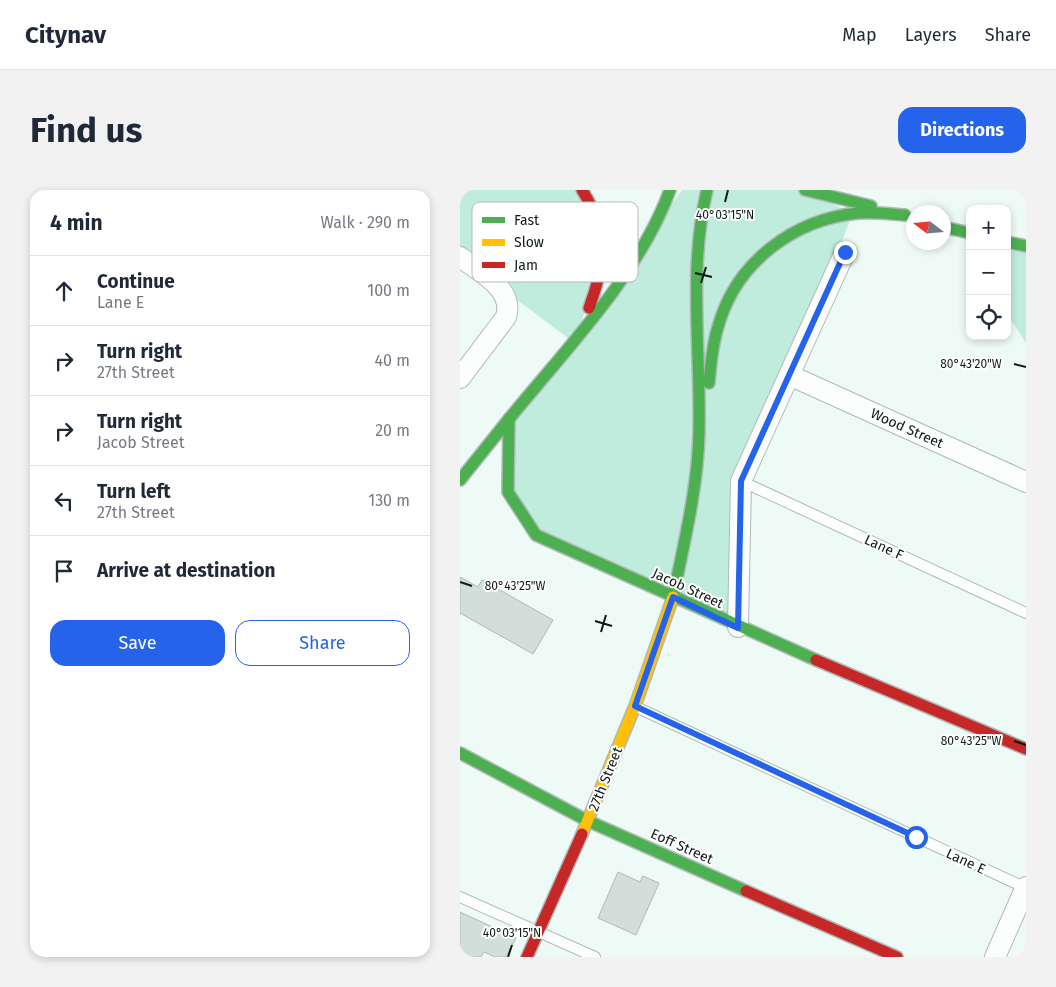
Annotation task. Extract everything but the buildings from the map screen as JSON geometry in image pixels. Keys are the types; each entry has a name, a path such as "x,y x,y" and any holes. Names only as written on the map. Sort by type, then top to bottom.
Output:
{"main road":[{"path":"582,190 592,202"},
{"path":"638,253 659,220 670,190"},
{"path":"699,433 695,302 700,224 707,190"},
{"path":"805,190 906,215"},
{"path":"699,433 720,320 741,278 759,255 789,232 821,220 853,213 906,216"},
{"path":"951,229 966,233"},
{"path":"1011,243 1026,246"},
{"path":"580,330 600,282"},
{"path":"460,480 619,282"},
{"name":"Jacob Street","path":"510,419 508,492 536,535 738,628 1026,749"},
{"name":"27th Street","path":"526,957 588,821 635,706 673,597 690,510 699,433"},
{"name":"Eoff Street","path":"460,753 588,821 897,957"}],"street":[{"path":"738,628 741,481 845,252"},
{"path":"460,257 472,266"},
{"path":"460,378 506,317 508,310 507,301 499,287 492,282"},
{"name":"Wood Street","path":"789,375 1026,482"},
{"path":"995,957 1026,888"}],"lane":[{"name":"Lane F","path":"741,481 1026,613"},
{"name":"Lane E","path":"635,706 1026,888"},
{"path":"460,897 595,957"}],"green space":[{"path":"460,190 581,190 587,202 472,202 472,266 460,257"},
{"path":"682,190 801,190 853,213 789,375 741,481 738,627 536,535 508,492 509,419 572,341 493,282 591,282 580,329 614,282 638,282 638,250"},
{"path":"1011,243 1026,246 1026,343 1011,320"}],"traffic: fast":[{"path":"638,255 657,221 670,190"},
{"path":"673,597 690,515 698,453 698,250 707,190"},
{"path":"805,190 871,206"},
{"path":"709,383 714,341 727,304 738,283 753,264 771,248 812,224 835,217 859,213 905,215"},
{"path":"951,229 966,232"},
{"path":"1011,243 1026,246"},
{"path":"509,419 577,338 619,282"},
{"path":"509,419 508,492 536,535 816,660"},
{"path":"460,480 509,419"},
{"path":"460,753 588,821 746,891"}],"traffic: slow":[{"path":"582,834 635,706 673,597"}],"traffic: jam":[{"path":"582,190 589,202"},
{"path":"589,308 597,282"},
{"path":"816,660 1026,749"},
{"path":"527,957 582,834"},
{"path":"746,891 897,957"}],"route":[{"path":"845,252 741,481 738,628 673,597 635,706 916,837"}]}
